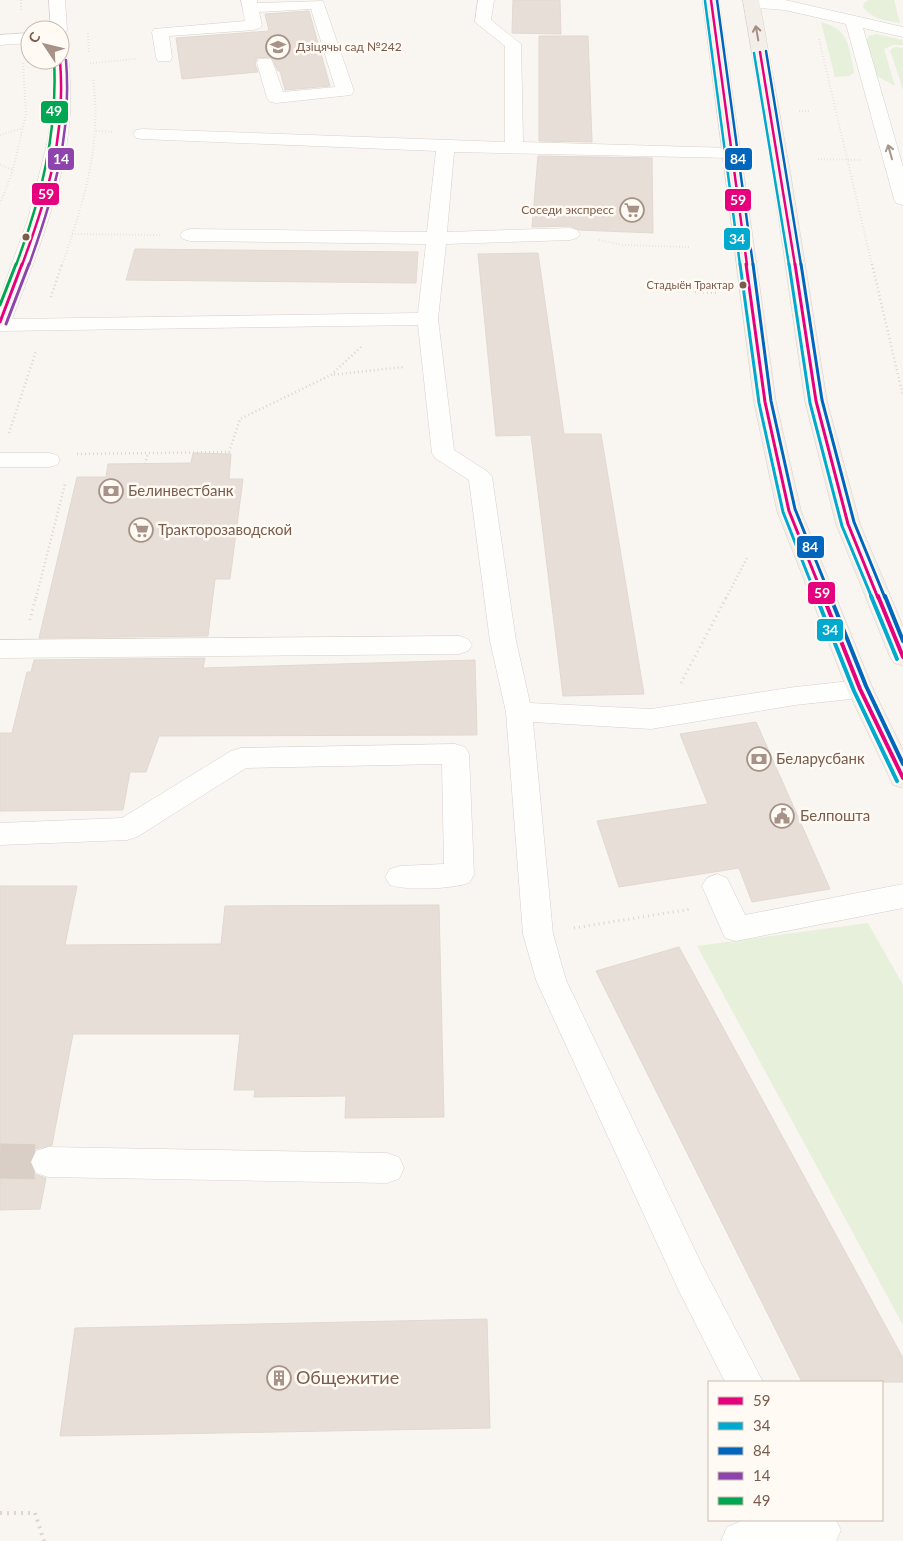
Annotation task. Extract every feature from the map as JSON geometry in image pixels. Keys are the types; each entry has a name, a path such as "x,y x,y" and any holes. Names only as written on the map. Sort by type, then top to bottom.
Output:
{"main road":[{"path":"711,0 765,402 789,511 860,689 903,778"},
{"path":"751,2 781,171 816,402 848,524 903,657"}],"street":[{"path":"57,0 58,20"},
{"path":"486,0 483,22 513,44 514,148"},
{"path":"751,2 785,6 903,32"},
{"path":"164,57 160,32 254,25 250,4 318,4 345,92 276,98 266,62"},
{"path":"853,21 902,189"},
{"path":"0,40 20,39"},
{"path":"60,70 62,112 49,185 0,323 79,333 428,318"},
{"path":"142,134 446,146 732,153"},
{"path":"446,146 428,318 443,453 480,477 502,641 519,712 538,934 551,980 691,1279 744,1381"},
{"path":"190,235 436,238 570,234"},
{"path":"0,460 49,460"},
{"path":"0,649 459,645"},
{"path":"519,712 651,719 796,696 860,689"},
{"path":"0,834 128,829 241,758 455,754 459,875 400,877"},
{"path":"717,886 736,929 903,896"},
{"path":"48,1162 388,1168"},
{"path":"741,1541 821,1530"}],"path":[{"path":"21,0 24,20"},
{"path":"812,12 903,396"},
{"path":"90,63 164,57"},
{"path":"0,204 13,170 26,114 26,70"},
{"path":"0,135 23,128"},
{"path":"0,165 13,170"},
{"path":"72,234 161,236"},
{"path":"570,234 623,245 690,248"},
{"path":"72,454 228,452 240,419 331,375 391,319"},
{"path":"331,375 433,364"},
{"path":"145,464 148,453"},
{"path":"29,623 65,482"},
{"path":"663,717 747,558"},
{"path":"0,1512 35,1513 44,1541"}],"green space":[{"path":"869,0 894,0 900,23 875,17 863,7 864,3"},
{"path":"821,22 837,29 846,39 854,70 854,73 849,76 835,77"},
{"path":"876,34 902,40 903,45 893,45 884,49 895,86 877,76 866,41 869,36"},
{"path":"895,47 903,48 903,90 890,50"},
{"path":"868,923 903,985 903,1325 697,946"}],"building":[{"path":"513,0 560,0 561,34 512,33"},
{"path":"309,11 330,86 285,90 280,71 278,71 271,57 257,58 255,64 258,72 182,79 176,38 269,31 265,14"},
{"path":"539,36 588,36 592,142 539,141"},
{"path":"538,156 652,158 653,233 579,230 570,226 532,227"},
{"path":"135,249 418,252 416,283 126,280"},
{"path":"538,253 564,434 601,434 644,694 563,696 531,435 496,436 478,254"},
{"path":"193,453 231,454 229,479 243,479 230,579 215,579 208,636 39,638 77,477 106,477 108,464 191,463"},
{"path":"205,658 203,668 475,660 477,735 159,736 146,772 130,772 123,810 0,811 0,733 12,733 27,672 31,672 34,660"},
{"path":"756,722 830,889 752,902 739,868 619,887 597,821 708,804 680,734"},
{"path":"0,886 77,886 65,945 221,944 225,906 439,905 444,1117 345,1118 346,1096 254,1097 255,1090 234,1090 240,1034 73,1034 52,1145 35,1149 29,1161 34,1174 46,1178 40,1209 0,1210"},
{"path":"679,947 903,1358 903,1382 801,1381 596,971"},
{"name":"Общежитие","path":"487,1319 490,1428 60,1436 75,1328"}],"tunnel":[{"path":"0,1161 48,1162"}],"transit line":[{"name":"59","path":"711,0 765,402 789,511 860,689 903,778"},
{"name":"84","path":"717,0 771,401 795,509 866,686 903,764"},
{"name":"34","path":"705,1 759,403 783,512 854,691 897,781"},
{"name":"84","path":"766,51 787,170 822,400 854,522 903,641"},
{"name":"59","path":"760,52 781,171 816,401 848,524 903,657"},
{"name":"34","path":"754,53 775,172 810,403 842,526 897,659"},
{"name":"49","path":"0,305 19,257 42,183 53,132 54,70"},
{"name":"59","path":"0,322 30,243 54,161 62,106 61,70"},
{"name":"14","path":"6,324 27,271 54,189 65,133 68,105 67,70"}],"place":[{"name":"Дзіцячы сад №242","path":"278,47"},
{"name":"Соседи экспресс","path":"632,210"},
{"name":"Стадыён Трактар","path":"743,285"},
{"name":"Белинвестбанк","path":"111,491"},
{"name":"Тракторозаводской","path":"141,530"},
{"name":"Беларусбанк","path":"759,759"},
{"name":"Белпошта","path":"782,816"},
{"name":"Общежитие","path":"279,1378"}]}
